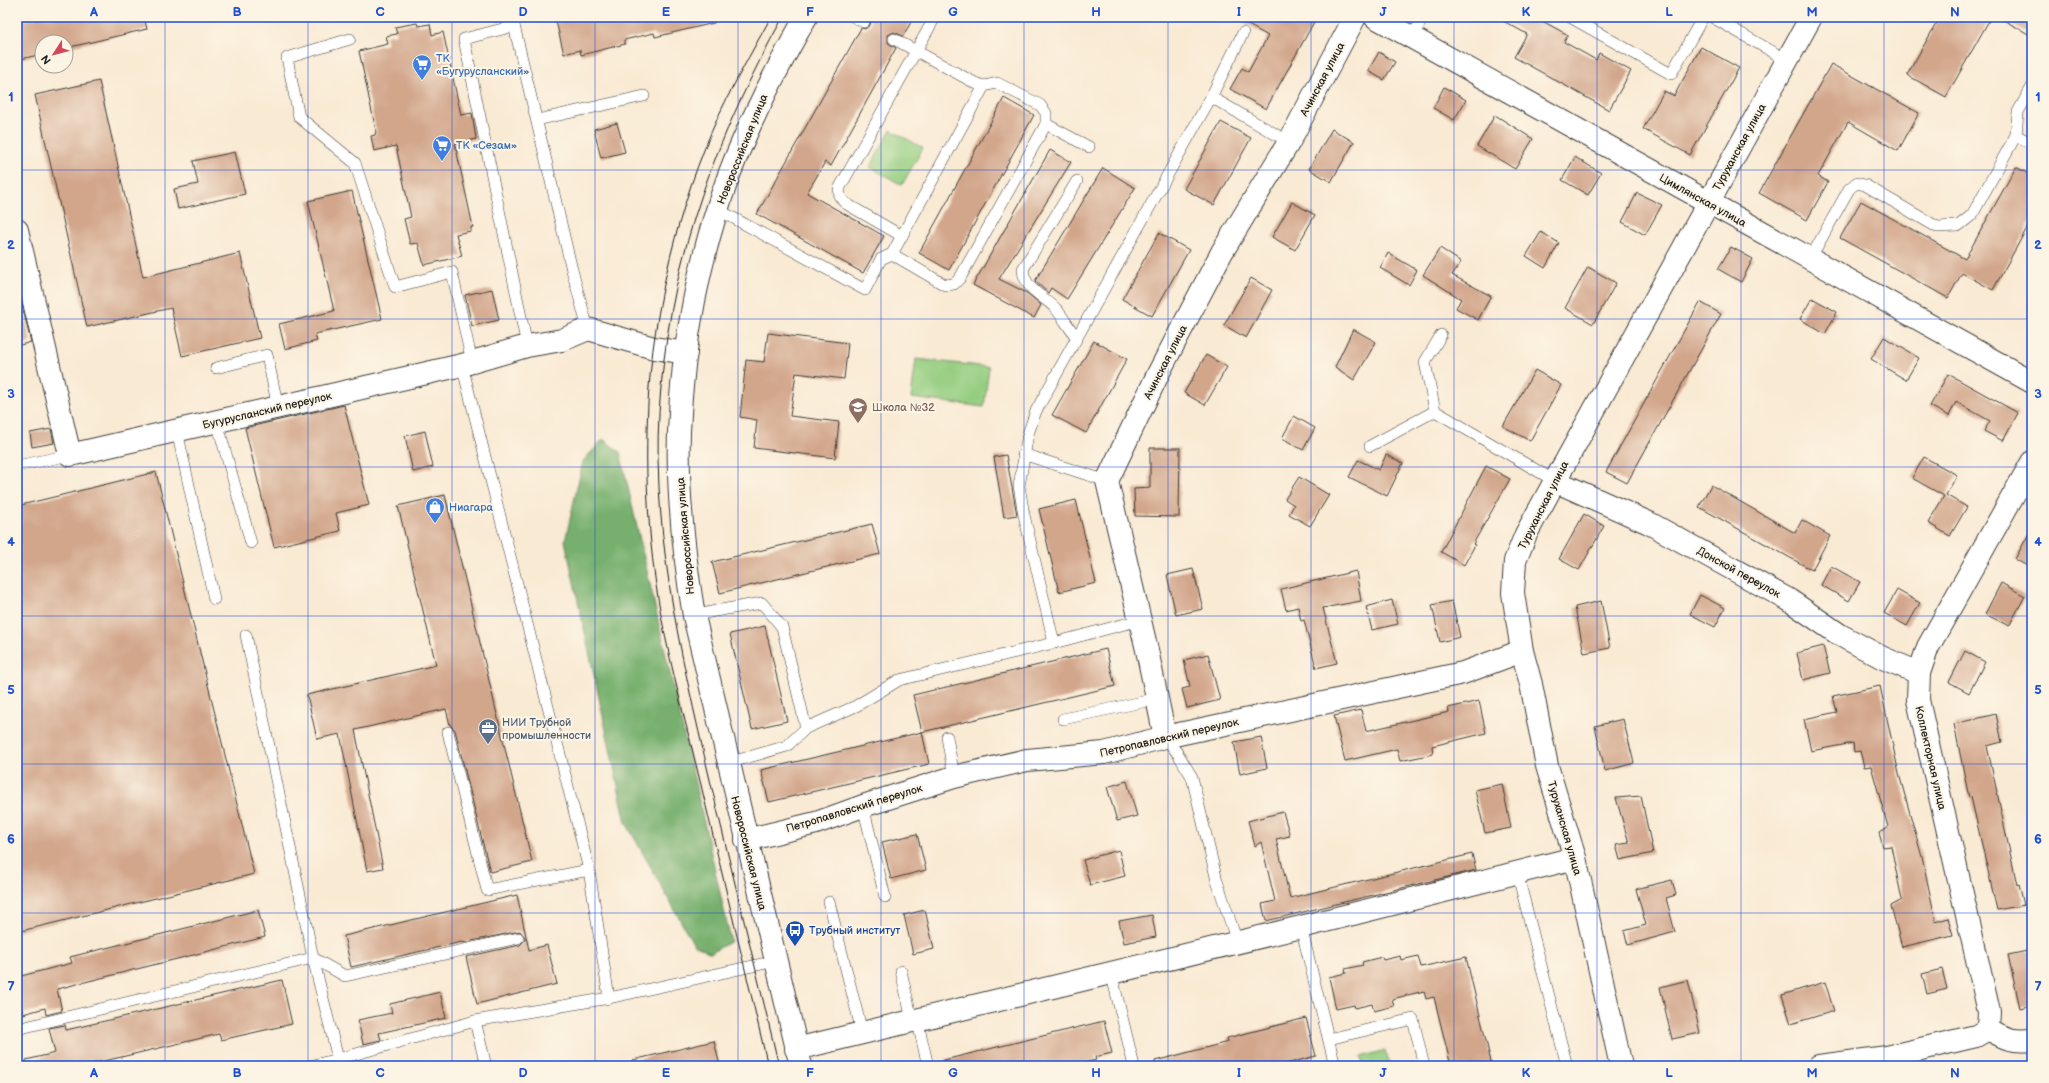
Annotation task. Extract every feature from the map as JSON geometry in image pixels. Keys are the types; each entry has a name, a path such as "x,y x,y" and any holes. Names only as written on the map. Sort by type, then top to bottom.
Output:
{"street":[{"name":"Новороссийская улица","path":"798,1057 694,616 686,567 679,477 680,418 686,353 702,268 717,208 748,129 769,83 806,17"},
{"name":"Ачинская улица","path":"1107,481 1159,372 1222,252 1289,142 1355,17"},
{"name":"Цимлянская улица","path":"1375,17 2032,382"},
{"name":"Туруханская улица","path":"1621,1066 1575,858 1547,766 1531,684 1522,651 1513,593 1515,561 1526,534 1811,17"},
{"path":"17,234 70,454"},
{"name":"Бугурусланский переулок","path":"70,454 217,422 467,363 527,346 562,340 588,329"},
{"path":"588,329 654,348 686,353"},
{"name":"Коллекторная улица","path":"1988,1029 1989,1012 1918,700 1918,673 1928,647 2032,462"},
{"path":"1107,481 1140,620 1165,737"},
{"name":"Донской переулок","path":"1555,481 1649,523 1790,600 1840,635 1883,658 1918,673"},
{"name":"Петропавловский переулок","path":"746,840 816,823 862,806 954,777 1027,760 1104,754 1165,737 1463,673 1522,651"},
{"path":"798,1057 862,1032 1301,927 1575,858"},
{"path":"1819,1066 1887,1057 1976,1036 1988,1029 2006,1040 2032,1040"}],"lane":[{"path":"902,236 845,203 840,197 839,189 935,17"},
{"path":"1412,38 1423,17"},
{"path":"1570,17 1671,74 1703,17"},
{"path":"1712,17 1787,60"},
{"path":"527,346 464,39 513,22 572,270 588,329"},
{"path":"1054,643 1024,515 1019,486 1023,454 1036,411 1211,97 1243,33"},
{"path":"350,39 287,58 299,117 355,163 395,287 452,272 467,363 589,870 610,998"},
{"path":"892,254 945,285 954,284 960,278 1046,124 1046,113 1040,105 997,83 984,86 894,39"},
{"path":"717,208 865,290 881,260 892,254 984,86"},
{"path":"1810,259 1849,189 1856,183 1865,185 1937,227 1958,226 1972,215 2016,135 2018,112 2032,88"},
{"path":"536,120 644,96"},
{"path":"1211,97 1289,142"},
{"path":"1046,124 1089,147"},
{"path":"2016,135 2032,144"},
{"path":"1077,181 1023,269 1023,277 1028,286 1057,310 1077,338"},
{"path":"1441,335 1425,362 1435,411 1555,481"},
{"path":"216,368 267,355 278,408"},
{"path":"1370,446 1435,411"},
{"path":"217,422 251,543"},
{"path":"177,431 214,599"},
{"path":"17,466 70,454"},
{"path":"1023,454 1107,481"},
{"path":"694,616 762,603 782,627 806,728"},
{"path":"728,763 787,746 806,728 856,706 898,680 1054,643 1140,620"},
{"path":"246,635 313,958 338,1059"},
{"path":"1063,719 1156,699"},
{"path":"448,732 487,890 589,870"},
{"path":"947,737 954,777"},
{"path":"1165,737 1178,754 1192,777 1217,881 1237,942"},
{"path":"862,806 885,897"},
{"path":"1517,872 1567,1066"},
{"path":"829,902 862,1032"},
{"path":"1301,927 1335,1066"},
{"path":"17,1029 313,958 345,976 518,938"},
{"path":"310,1066 475,1021 610,998 775,961"},
{"path":"901,971 928,1066"},
{"path":"1112,972 1134,1066"},
{"path":"1329,1039 1413,1019 1424,1066"},
{"path":"475,1021 486,1066"}],"green space":[{"path":"891,130 923,148 902,185 870,167"},
{"path":"916,359 989,367 984,407 911,398"},
{"path":"603,439 620,452 731,941 711,953 694,945 626,823 565,541 583,461"},
{"path":"1385,1050 1390,1066 1364,1066 1361,1057"}],"building":[{"path":"39,17 144,17 147,29 74,46 74,34 34,34 34,56 17,60 17,22"},
{"path":"555,17 714,17 714,23 655,37 654,33 624,40 625,44 581,55 580,50 564,54"},
{"path":"869,17 914,17 903,36 894,32 888,35 888,43 896,48 831,166 825,162 807,193 884,236 863,273 757,214 861,28 865,29 870,25 871,21"},
{"path":"1234,17 1306,17 1314,22 1266,109 1230,89 1242,68 1248,72 1268,36"},
{"path":"1496,17 1535,17 1568,35 1564,42 1596,60 1599,53 1631,71 1609,110 1514,57 1527,34"},
{"path":"1940,17 1991,17 1946,97 1907,75"},
{"path":"1998,17 2032,17 2032,36"},
{"path":"417,23 418,26 430,24 432,35 443,32 461,115 472,113 476,139 455,144 473,227 471,227 471,231 456,234 462,256 424,265 418,243 410,244 404,219 411,217 396,146 374,151 371,136 375,135 376,131 359,51 388,44 386,36 397,34 395,27"},
{"path":"1701,47 1739,68 1690,155 1643,129 1664,91 1674,96"},
{"path":"1379,52 1395,62 1384,80 1368,71"},
{"path":"1831,64 1919,113 1898,151 1848,122 1818,176 1828,182 1807,220 1759,193"},
{"path":"99,81 143,277 240,253 260,338 182,356 171,308 87,327 35,95"},
{"path":"1444,87 1466,100 1454,120 1433,108"},
{"path":"1004,98 1034,115 949,270 919,253"},
{"path":"1495,115 1533,139 1515,169 1477,146"},
{"path":"1221,122 1251,138 1214,205 1184,189"},
{"path":"617,123 625,152 601,158 594,129"},
{"path":"1332,129 1354,142 1331,182 1309,169"},
{"path":"1050,150 1071,162 999,279 1027,293 1041,305 1034,318 973,285"},
{"path":"235,152 245,194 178,209 174,189 198,184 193,161"},
{"path":"1575,157 1601,173 1588,195 1562,180"},
{"path":"2016,167 2032,176 2032,219 1993,290 1962,273 1948,298 1840,238 1861,201 1965,259"},
{"path":"1103,168 1135,188 1067,299 1051,288 1048,293 1035,281"},
{"path":"352,191 382,319 315,334 317,341 285,349 279,324 334,311 308,201"},
{"path":"1637,193 1662,205 1645,235 1622,222"},
{"path":"1292,202 1315,215 1295,250 1272,237"},
{"path":"1541,232 1559,243 1545,268 1526,256"},
{"path":"1159,233 1189,250 1152,316 1122,299"},
{"path":"1731,247 1753,259 1741,282 1718,269"},
{"path":"1440,248 1461,262 1452,275 1491,296 1478,320 1456,308 1461,299 1423,275"},
{"path":"1388,253 1417,270 1409,285 1380,268"},
{"path":"1588,267 1616,283 1593,324 1565,308"},
{"path":"1251,278 1272,290 1246,338 1224,325"},
{"path":"17,285 31,342 17,346"},
{"path":"492,289 499,320 472,326 465,295"},
{"path":"1812,298 1837,312 1825,334 1800,319"},
{"path":"1700,302 1721,314 1627,483 1606,472"},
{"path":"1353,329 1376,342 1354,380 1335,367"},
{"path":"768,333 848,343 844,379 796,373 790,416 839,422 835,458 754,448 757,420 740,417 746,360 764,362"},
{"path":"1884,337 1919,358 1906,380 1871,359"},
{"path":"1094,341 1127,359 1086,433 1052,415"},
{"path":"1206,355 1227,367 1205,405 1184,393"},
{"path":"1535,370 1561,385 1530,441 1503,426"},
{"path":"1948,374 2018,413 2003,441 1984,431 1990,421 1956,402 1949,416 1930,406"},
{"path":"344,405 369,505 336,513 340,531 274,547 245,428"},
{"path":"1294,416 1315,428 1303,450 1282,438"},
{"path":"51,429 54,443 32,447 30,433"},
{"path":"425,431 433,467 413,472 405,436"},
{"path":"1150,448 1180,448 1179,517 1135,516 1134,489 1150,488"},
{"path":"1006,455 1017,515 1004,517 994,457"},
{"path":"1386,455 1403,463 1387,496 1349,477 1358,460 1379,470"},
{"path":"1924,457 1957,475 1946,495 1967,507 1950,536 1928,523 1944,496 1912,478"},
{"path":"1486,466 1510,479 1473,544 1475,545 1464,565 1441,552"},
{"path":"156,472 254,874 17,932 17,506"},
{"path":"1299,477 1329,495 1310,526 1289,514 1294,505 1285,499"},
{"path":"1711,485 1795,533 1802,520 1830,536 1812,570 1699,507"},
{"path":"445,495 532,862 490,872 455,730 450,725 446,709 355,730 383,868 367,871 340,734 317,739 307,695 436,665 398,506"},
{"path":"1076,500 1096,583 1059,592 1039,509"},
{"path":"1584,514 1604,526 1579,570 1559,559"},
{"path":"872,524 880,554 720,593 712,562"},
{"path":"2032,528 2032,569 2015,559"},
{"path":"1831,566 1860,582 1849,601 1821,585"},
{"path":"1193,569 1203,609 1176,615 1167,575"},
{"path":"1356,571 1361,601 1323,608 1337,663 1316,668 1304,620 1301,621 1298,607 1286,610 1281,589"},
{"path":"2001,583 2025,596 2009,626 1985,614"},
{"path":"1897,590 1920,603 1907,626 1884,613"},
{"path":"1700,595 1725,608 1715,627 1690,614"},
{"path":"1392,600 1398,624 1372,630 1366,607"},
{"path":"1452,601 1460,637 1440,642 1432,605"},
{"path":"1601,601 1610,648 1584,653 1575,607"},
{"path":"765,626 787,721 752,729 730,634"},
{"path":"1823,646 1830,673 1803,680 1797,653"},
{"path":"1106,649 1115,686 922,732 913,695"},
{"path":"1965,651 1985,662 1969,693 1949,682"},
{"path":"1208,654 1220,700 1187,708 1182,689 1190,687 1184,660"},
{"path":"1880,686 1899,774 1922,857 1936,922 1948,918 1953,935 1902,947 1891,906 1902,900 1891,846 1883,847 1879,833 1888,827 1871,766 1864,767 1860,751 1854,752 1853,743 1811,751 1804,719 1837,712 1833,696"},
{"path":"1479,701 1486,733 1432,746 1433,754 1400,761 1397,749 1345,761 1334,716 1361,710 1366,731 1449,712 1448,708"},
{"path":"1996,714 2002,742 1987,746 2017,885 2019,884 2024,905 1997,910 1971,797 1969,798 1954,724"},
{"path":"1623,719 1634,763 1605,771 1595,726"},
{"path":"922,732 929,764 769,802 761,770"},
{"path":"1261,737 1267,768 1240,774 1234,742"},
{"path":"1127,781 1137,816 1117,821 1107,787"},
{"path":"1502,784 1511,828 1485,833 1475,790"},
{"path":"1641,796 1653,853 1620,860 1616,845 1629,843 1616,798"},
{"path":"1283,812 1290,836 1276,839 1290,898 1472,854 1476,870 1266,921 1262,904 1275,901 1261,842 1255,846 1248,821"},
{"path":"917,834 926,870 891,879 882,842"},
{"path":"1119,850 1125,876 1090,885 1083,860"},
{"path":"1672,880 1676,895 1666,898 1675,932 1628,945 1624,931 1646,925 1636,889"},
{"path":"517,895 529,950 547,945 557,984 477,1004 466,957 520,945 525,940 525,937 520,931 462,942 351,967 344,936"},
{"path":"258,910 265,937 57,989 62,1011 46,1015 45,1008 23,1014 17,990 17,977 72,963 70,957"},
{"path":"925,910 934,949 913,954 904,915"},
{"path":"1152,915 1156,937 1124,943 1119,921"},
{"path":"2032,950 2032,1005 2020,1008 2008,955"},
{"path":"1400,956 1401,960 1418,956 1421,967 1466,957 1492,1066 1451,1066 1434,997 1426,999 1424,991 1392,999 1394,1006 1374,1011 1372,1004 1355,1008 1354,1005 1336,1009 1329,977 1346,973 1345,969 1363,965 1362,962 1382,957 1383,960"},
{"path":"1942,969 1947,989 1927,994 1922,974"},
{"path":"282,980 292,1024 221,1040 219,1034 83,1066 26,1066 26,1060 55,1053 49,1028 65,1025 66,1030"},
{"path":"1688,980 1700,1033 1672,1039 1660,987"},
{"path":"1825,982 1834,1011 1791,1024 1782,995"},
{"path":"440,992 446,1018 379,1033 381,1040 363,1044 358,1020 392,1013 390,1004"},
{"path":"1306,1018 1316,1056 1278,1066 1155,1066 1155,1061 1228,1042 1227,1038"},
{"path":"1104,1021 1112,1053 1095,1057 1096,1060 1071,1066 944,1066 944,1060"},
{"path":"714,1041 720,1066 634,1066 633,1060"}],"tram line":[{"path":"768,1066 665,636 656,587 650,530 647,444 649,387 653,350 666,276 675,239 698,166 712,131 727,98 771,17"},
{"path":"779,1066 710,780 678,634 669,585 663,536 659,486 658,437 661,387 667,336 676,288 688,241 702,195 718,151 759,62 783,17"}],"place":[{"name":"ТК «Бугурусланский»","path":"422,81"},
{"name":"ТК «Сезам»","path":"442,162"},
{"name":"Школа №32","path":"858,424"},
{"name":"Ниагара","path":"435,524"},
{"name":"НИИ Трубной промышленности","path":"488,745"},
{"name":"Трубный институт","path":"795,947"}]}
